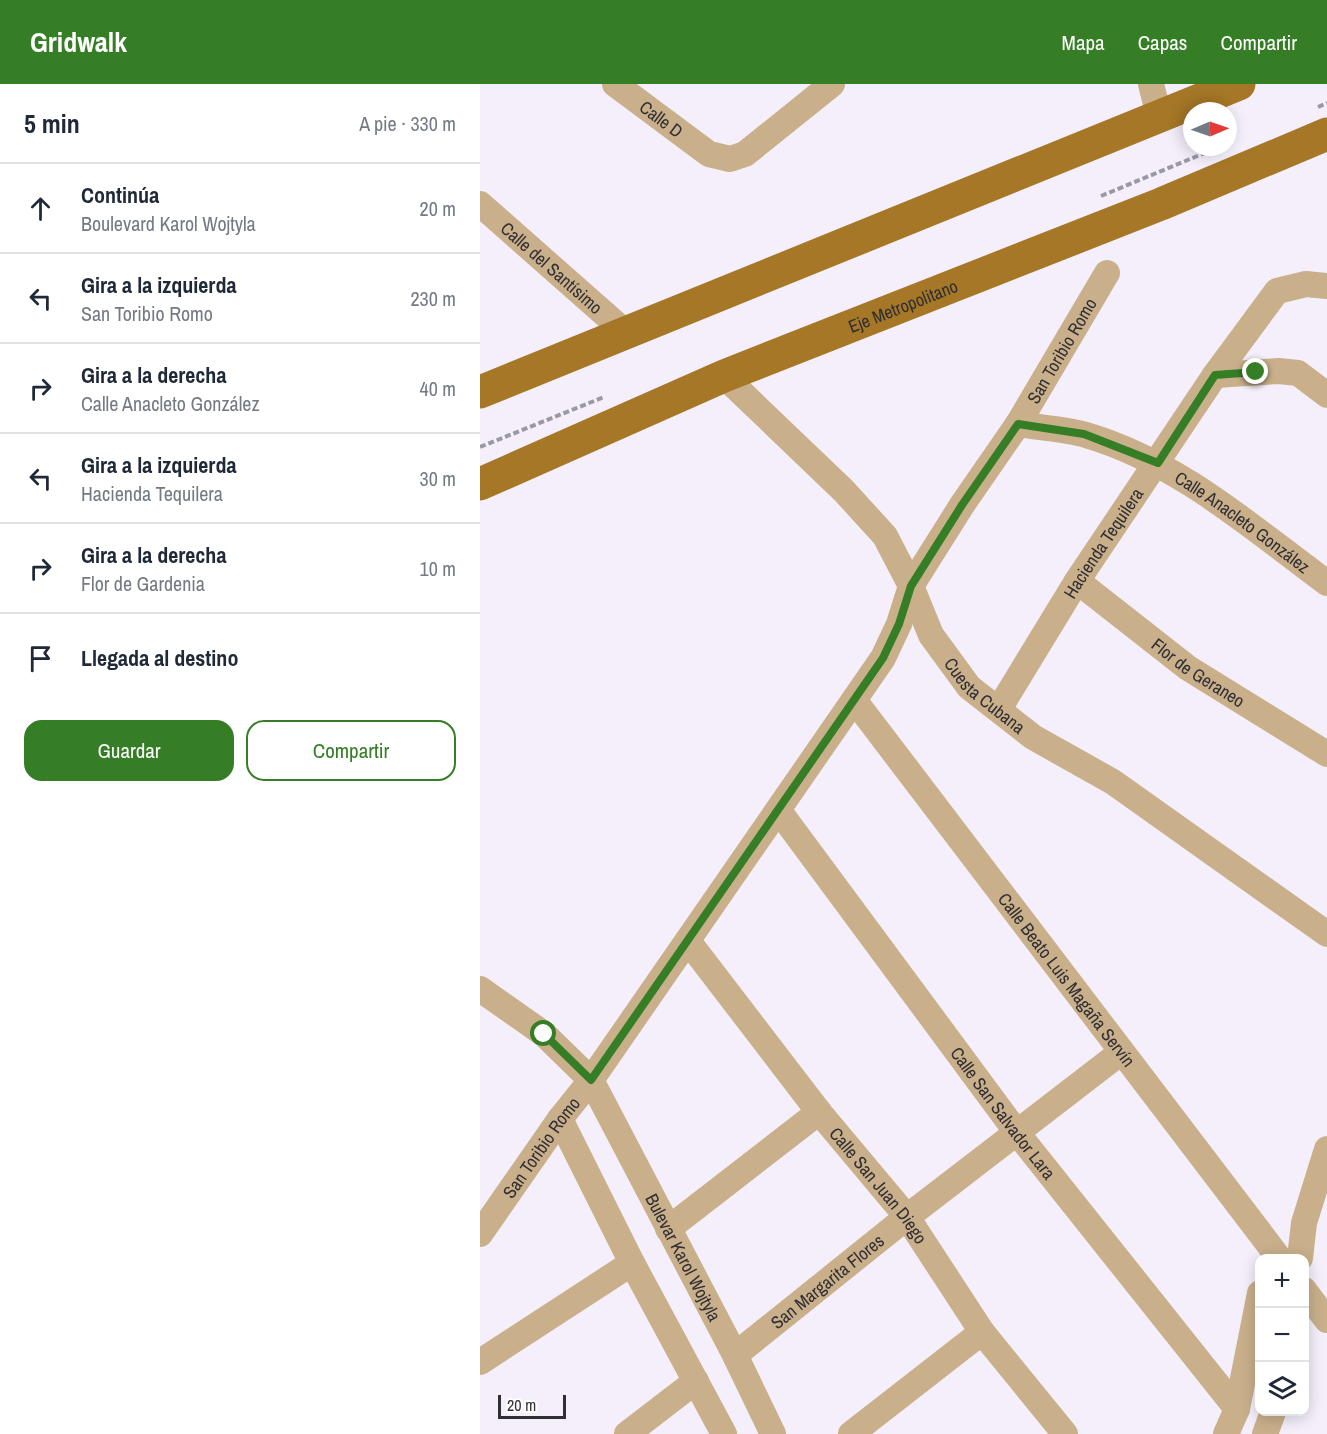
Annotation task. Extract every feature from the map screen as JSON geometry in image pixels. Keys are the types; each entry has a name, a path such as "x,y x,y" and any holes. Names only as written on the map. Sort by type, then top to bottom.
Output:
{"main road":[{"path":"480,392 624,331 1239,84"},
{"name":"Eje Metropolitano","path":"480,484 724,376 1150,208 1327,134"}],"street":[{"name":"Calle D","path":"615,84 709,154 730,159 745,154 832,84"},
{"path":"1151,84 1159,116"},
{"name":"Calle del Santísimo","path":"480,204 624,331"},
{"name":"San Toribio Romo","path":"480,1233 560,1119 591,1080 855,701 883,658 899,624 911,586 962,505 1018,424 1107,273"},
{"name":"Hacienda Tequilera","path":"999,709 1077,581 1215,375 1277,291 1306,284 1327,286"},
{"path":"1215,375 1279,371 1298,373 1327,395"},
{"name":"Cuesta Cubana","path":"724,376 844,492 885,536 911,586 931,635 969,687 1033,737 1113,782 1327,934"},
{"name":"Calle Anacleto González","path":"1018,424 1084,434 1158,463 1190,481 1327,583"},
{"name":"Flor de Geraneo","path":"1077,581 1188,668 1327,754"},
{"name":"Calle Beato Luis Magaña Servín","path":"855,701 1120,1053 1279,1254"},
{"name":"Calle San Salvador Lara","path":"779,811 1018,1134 1237,1409"},
{"name":"Calle San Juan Diego","path":"688,940 819,1112 907,1217 982,1332 1065,1434"},
{"name":"Bulevar Karol Wojtyla","path":"480,989 544,1034 591,1080 735,1355 773,1434"},
{"name":"San Margarita Flores","path":"735,1355 907,1217 1018,1134 1120,1053"},
{"path":"668,1229 819,1112"},
{"path":"560,1119 632,1263 724,1434"},
{"path":"1285,1254 1304,1223 1327,1149"},
{"path":"480,1362 632,1263"},
{"path":"1309,1295 1327,1320"},
{"path":"1226,1434 1237,1409 1257,1308"},
{"path":"851,1434 982,1332"},
{"path":"627,1434 696,1382"},
{"path":"1265,1434 1272,1416"}],"route":[{"path":"544,1034 591,1080 883,658 899,624 911,586 962,505 1018,424 1084,434 1133,451 1158,463 1215,375 1256,372"}]}
